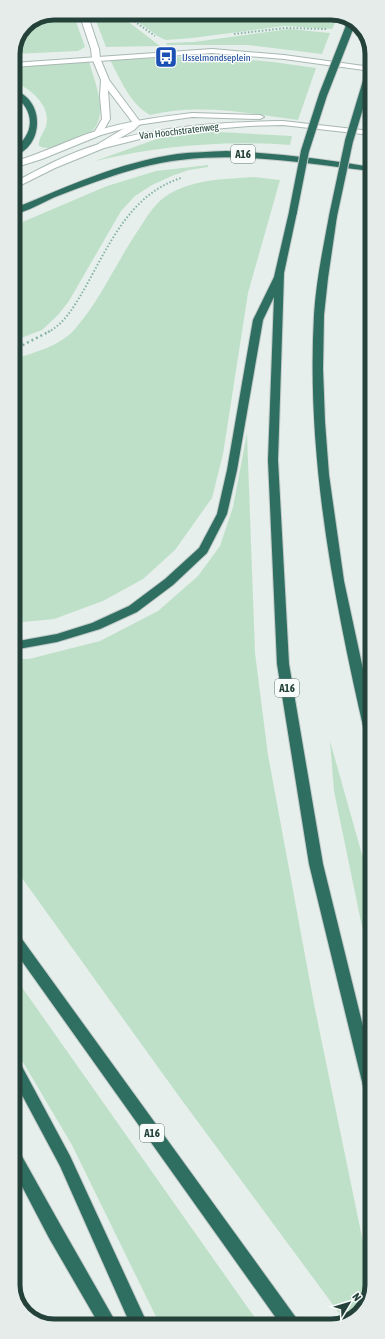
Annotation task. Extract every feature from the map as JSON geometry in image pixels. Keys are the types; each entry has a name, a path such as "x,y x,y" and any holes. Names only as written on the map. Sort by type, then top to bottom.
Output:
{"highway":[{"name":"A16","path":"350,26 323,95 305,151 280,273 273,460 283,664 316,864 365,1065"},
{"path":"365,84 359,99 344,155 333,216 320,314 319,418 330,532 355,671 365,711"},
{"path":"20,98 28,104 34,115 34,125 31,137 20,148"},
{"name":"A16","path":"20,209 115,172 142,164 178,157 206,155 281,157 365,168"},
{"name":"A16","path":"20,645 57,638 96,626 132,609 169,582 203,550 222,514 232,470 258,320 280,273"},
{"name":"A16","path":"20,947 287,1319"},
{"path":"20,1077 65,1161 137,1319"},
{"path":"20,1167 55,1232 106,1319"}],"street":[{"path":"85,20 96,52 96,58 105,80 137,122 131,128 101,146"},
{"path":"20,64 212,51 284,57 365,68"},
{"path":"98,133 105,124 108,114 104,97 105,80"},
{"name":"Van Hoochstratenweg","path":"20,163 39,157 98,133 137,122 192,115 225,115 258,116 283,124"},
{"name":"Van Hoochstratenweg","path":"20,182 52,166 101,146 164,131 249,124 283,124 365,133"}],"path":[{"path":"132,20 158,39"},
{"path":"232,34 285,28 326,29"},
{"path":"20,347 54,329 71,311 127,215 139,202 154,189 174,179 187,176"}],"green space":[{"path":"54,20 75,20 85,47 78,51 20,54 23,41 30,30 41,23"},
{"path":"96,20 126,20 160,46 106,47"},
{"path":"136,20 336,21 332,29 284,26 192,38 166,40 159,37"},
{"path":"289,29 330,33 322,54 247,45 167,45 166,43 194,42"},
{"path":"209,56 316,68 298,120 242,112 205,109 168,111 150,115 131,98 110,60"},
{"path":"89,61 97,87 100,106 98,123 93,130 88,134 54,147 46,148 39,146 40,138 46,126 46,111 38,98 20,85 20,66"},
{"path":"202,131 292,136 290,145 241,143 167,148 143,151 95,161 168,135"},
{"path":"208,165 208,167 189,170 174,175 152,185 135,196 121,211 69,301 58,315 42,330 20,338 20,223 107,186 156,171"},
{"path":"254,177 280,180 248,293 223,454 212,498 175,550 143,579 103,601 54,619 20,622 20,357 38,351 62,340 75,329 101,293 131,241 161,200 181,188 201,182"},
{"path":"247,433 255,653 268,755 314,1004 365,1252 365,1284 363,1296 356,1307 342,1317 178,1095 20,875 20,659 29,659 100,641 158,611 198,576 220,546 233,507"},
{"path":"330,741 365,865 365,941 334,791"},
{"path":"20,985 256,1319 157,1319 72,1145 20,1057"}],"place":[{"name":"IJsselmondseplein","path":"166,57"}]}
